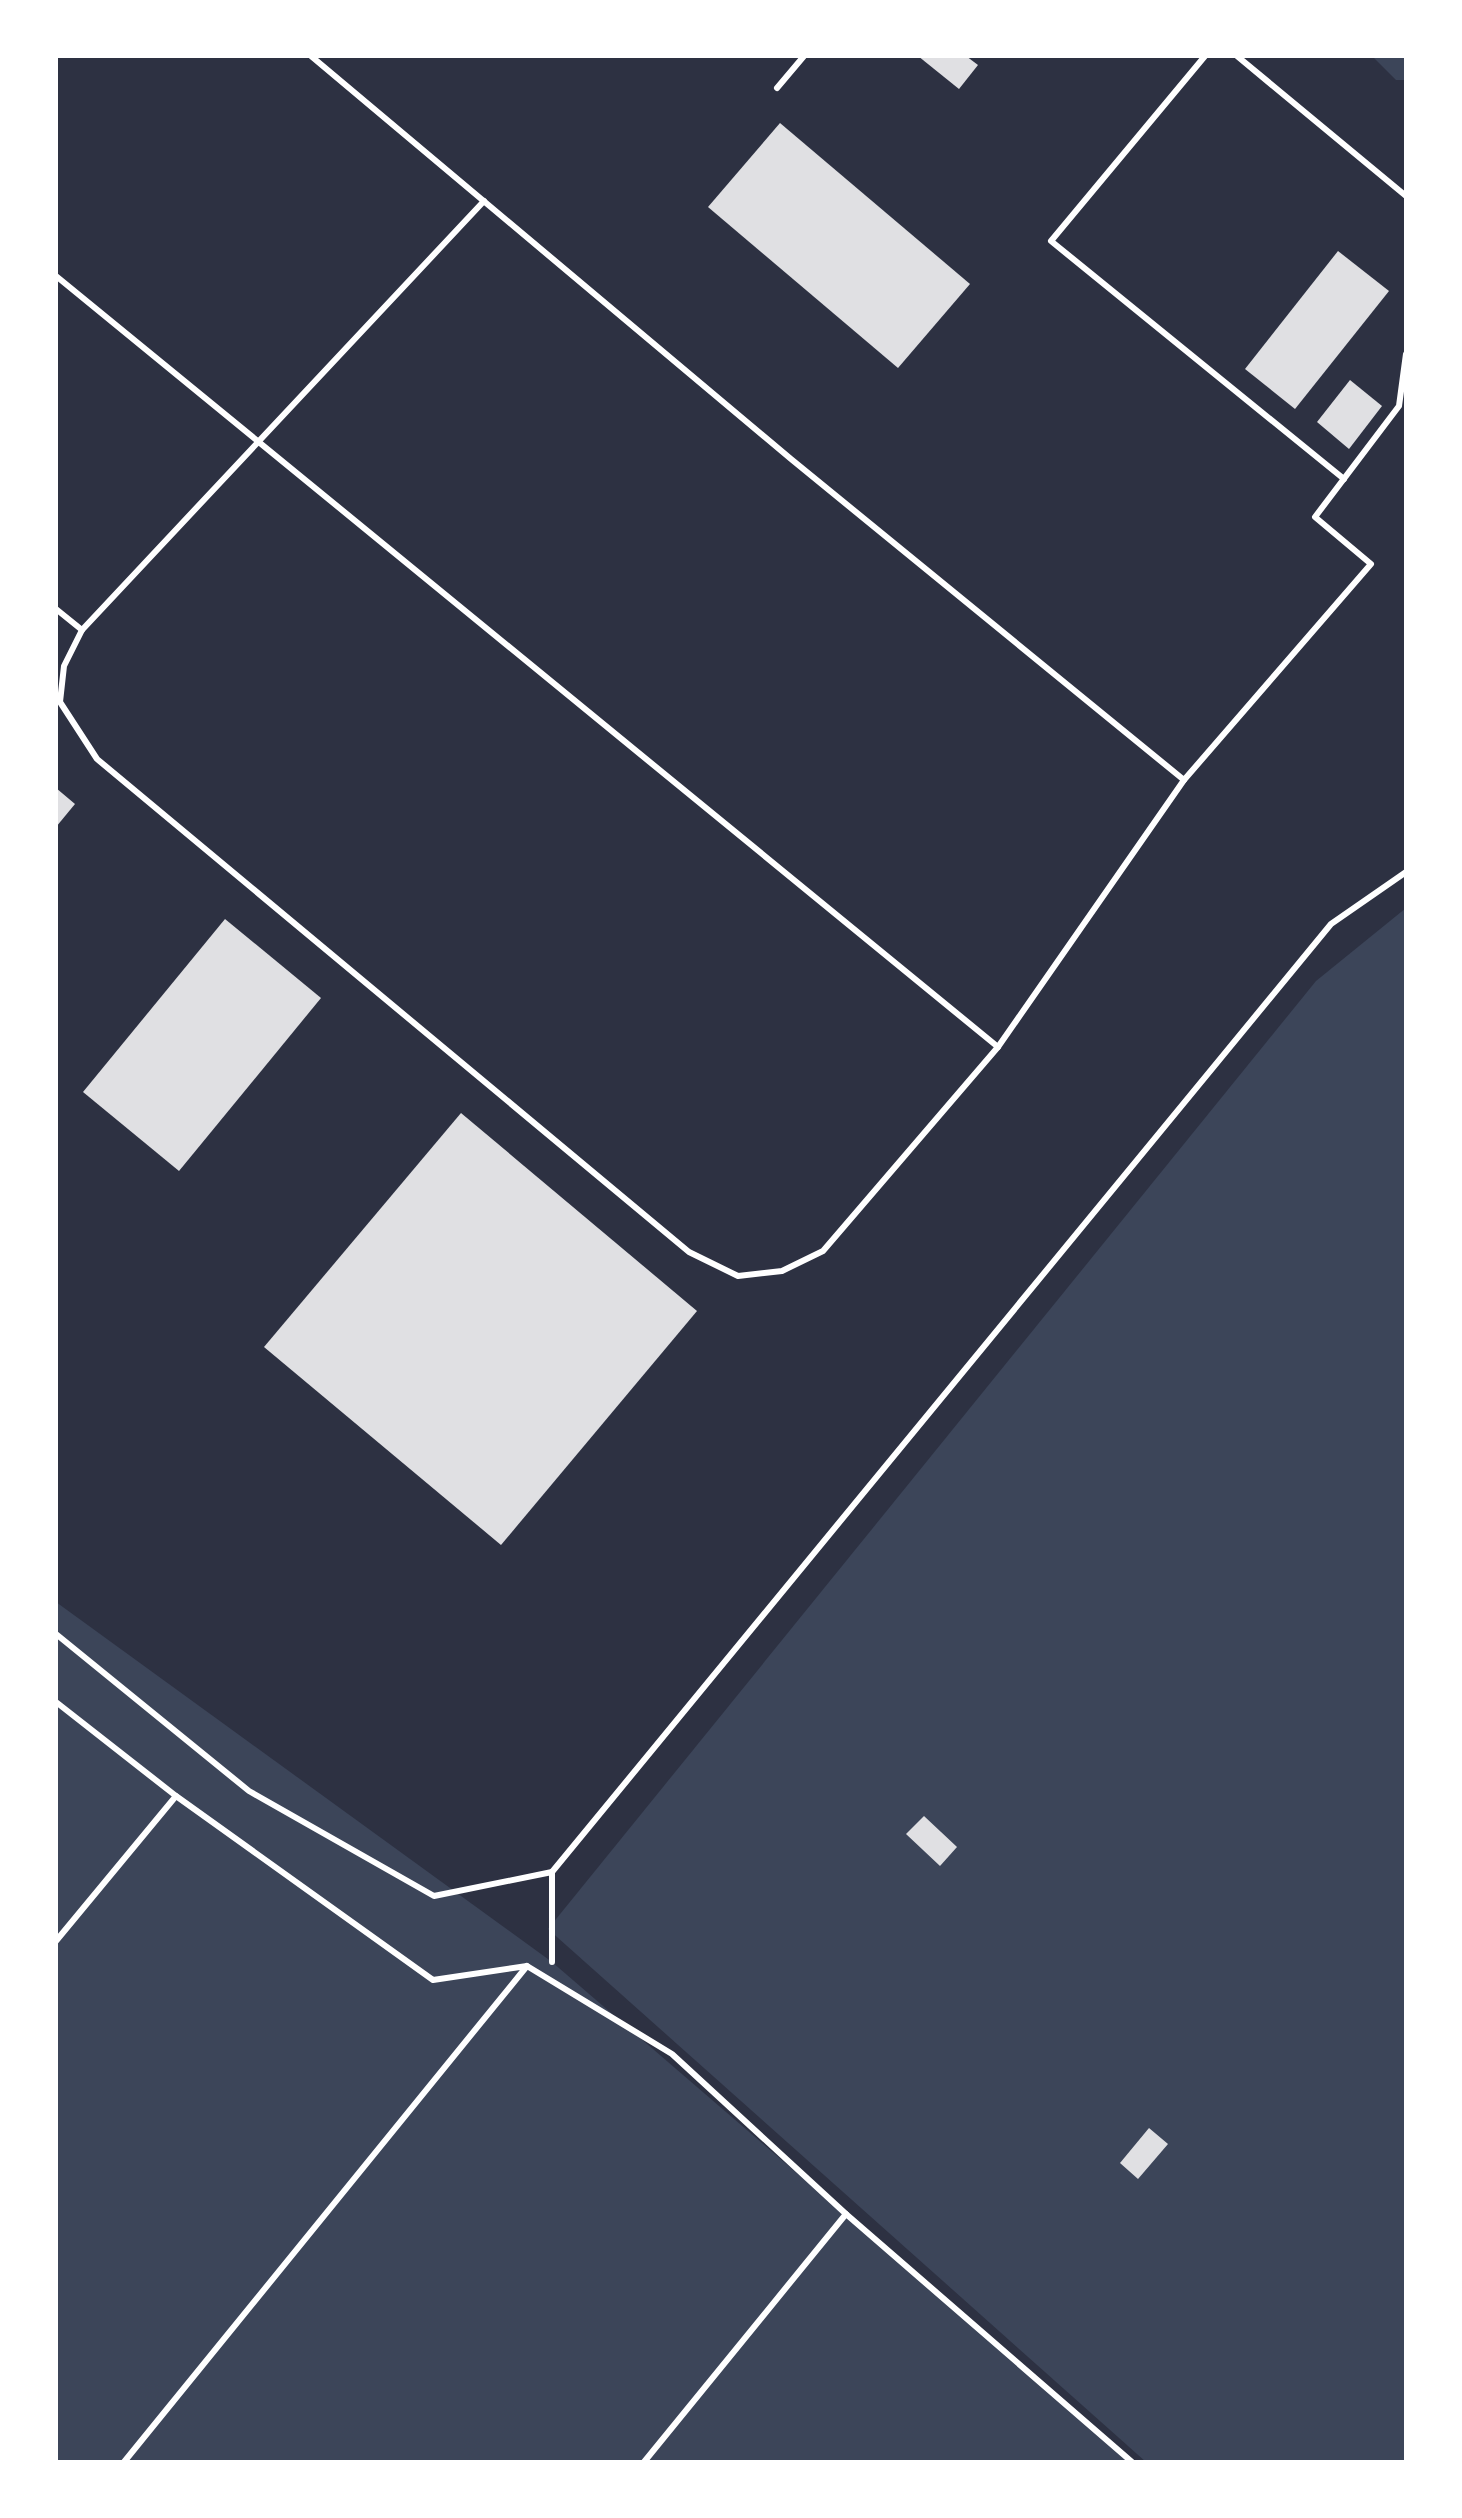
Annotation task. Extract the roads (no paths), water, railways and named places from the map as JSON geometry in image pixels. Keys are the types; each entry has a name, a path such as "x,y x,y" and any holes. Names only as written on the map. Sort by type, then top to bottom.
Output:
{"lane":[{"path":"311,56 791,459 1184,780"},
{"path":"777,88 804,56"},
{"path":"1205,56 1051,241 1344,479"},
{"path":"1237,56 1406,196"},
{"path":"484,201 82,630 64,666 60,702 97,759 689,1252 738,1276 782,1271 823,1251 998,1047 1184,780 1371,564 1315,517 1399,406 1406,354"},
{"path":"56,276 998,1047"},
{"path":"56,609 82,630"},
{"path":"56,1634 249,1791 434,1896 552,1872 1331,924 1406,872"},
{"path":"56,1702 176,1796 433,1980 527,1966 672,2054 846,2214 1132,2462"},
{"path":"56,1941 176,1796"},
{"path":"552,1872 552,1962"},
{"path":"124,2462 527,1966"},
{"path":"644,2462 846,2214"}]}
